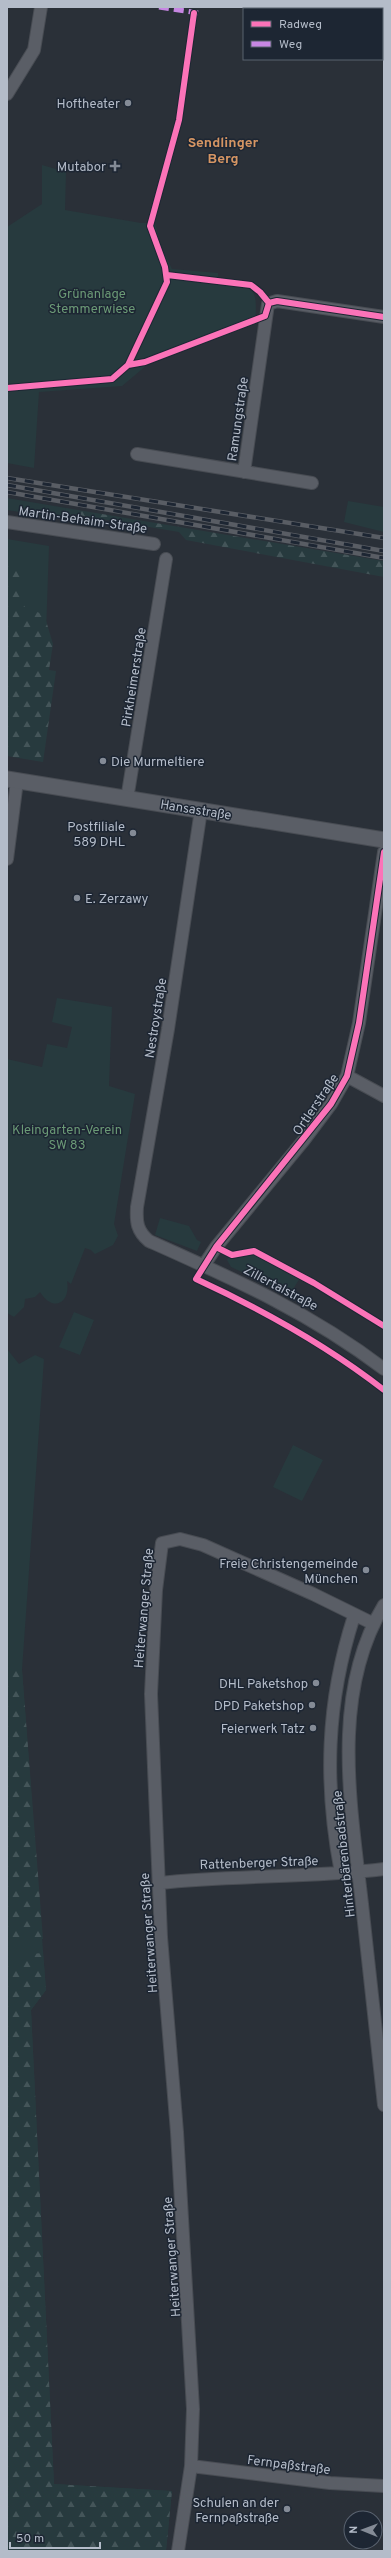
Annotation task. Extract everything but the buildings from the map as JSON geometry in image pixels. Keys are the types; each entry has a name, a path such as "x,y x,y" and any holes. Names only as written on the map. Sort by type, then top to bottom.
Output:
{"street":[{"path":"7,94 34,50 41,7"},
{"name":"Ramungstraße","path":"312,484 244,472 266,309 269,303 276,301 384,317"},
{"path":"137,454 244,472"},
{"name":"Martin-Behaim-Straße","path":"7,522 154,544"},
{"name":"Pirkheimerstraße","path":"127,799 166,559"},
{"path":"7,858 12,780"},
{"name":"Hansastraße","path":"12,780 384,840"},
{"name":"Nestroystraße","path":"138,1229 137,1207 167,1037 201,810"},
{"name":"Ortlerstraße","path":"204,1265 219,1242 304,1140 331,1104 347,1076 359,1023 384,852"},
{"path":"347,1076 384,1096"},
{"name":"Zillertalstraße","path":"138,1229 149,1241 204,1265 316,1322 384,1369"},
{"name":"Heiterwanger Straße","path":"178,2551 191,2466 192,2376 159,1883 151,1694 156,1590 162,1543 180,1539 203,1545 313,1594 354,1616 374,1624"},
{"name":"Hinterbärenbadstraße","path":"384,1605 374,1624 359,1666 351,1713 348,1754 350,1810 383,2082 384,2105"},
{"name":"Hinterbärenbadstraße","path":"341,1873 328,1758 335,1693 344,1646 354,1616"},
{"name":"Rattenberger Straße","path":"159,1883 213,1877 341,1873 384,1869"},
{"name":"Fernpaßstraße","path":"191,2466 330,2483 384,2486"}],"green space":[{"name":"Grünanlage Stemmerwiese","path":"42,165 66,172 65,210 141,223 155,223 161,246 172,269 218,273 218,284 240,286 252,290 256,302 256,311 255,324 147,365 122,386 39,392 34,468 7,463 7,227 42,204"},
{"path":"7,498 66,508 64,519 7,510"},
{"path":"348,501 384,507 384,532 344,522"},
{"path":"66,508 384,561 384,577 186,540 179,532 72,514 64,519"},
{"path":"7,539 49,546 46,633 7,756"},
{"path":"12,564 24,572 20,598 26,609 44,614 53,644 49,670 56,671 43,762 7,756 7,565"},
{"name":"Kleingarten-Verein SW 83","path":"57,998 112,1007 109,1086 135,1094 114,1224 118,1236 113,1245 95,1254 91,1250 85,1248 71,1284 67,1281 68,1289 64,1300 55,1304 45,1298 40,1292 35,1297 25,1299 24,1307 14,1317 7,1313 7,1059 42,1067 47,1044 67,1048 72,1027 52,1022"},
{"path":"160,1218 189,1226 197,1240 201,1242 197,1251 155,1235"},
{"path":"255,1253 300,1278 290,1294 231,1267 227,1260 229,1257"},
{"path":"74,1312 94,1320 80,1355 59,1347"},
{"path":"7,1349 19,1364 35,1355 44,1359 22,1670 46,1990 31,2010 54,2484 172,2491 166,2551 7,2551"},
{"path":"293,1445 323,1460 302,1501 273,1487"},
{"path":"7,1670 22,1670 43,1939 10,1942 7,1935"},
{"path":"43,1953 46,1990 31,2010 54,2484 172,2491 166,2551 7,2551 7,2155 10,2144 7,2142 7,1965 19,1966 29,1954"}],"railway":[{"path":"7,478 384,538"},
{"path":"7,485 384,551"},
{"path":"7,492 384,558"}],"marked path":[{"path":"159,7 198,13"}],"cycle path":[{"path":"128,365 167,282 165,267 150,226 179,120 194,13"},
{"path":"167,275 251,285 260,292 269,303"},
{"path":"269,303 277,301 384,317"},
{"path":"7,388 112,379 128,365 145,362 265,316 269,303"},
{"path":"384,852 359,1023 347,1076 331,1104 216,1247 196,1279 293,1329 362,1373 384,1390"},
{"path":"216,1247 232,1255 254,1251 314,1283 384,1326"}],"place":[{"name":"Hoftheater","path":"128,103"},
{"name":"Mutabor","path":"115,166"},
{"name":"Die Murmeltiere","path":"103,761"},
{"name":"Postfiliale 589 DHL","path":"133,833"},
{"name":"E. Zerzawy","path":"77,898"},
{"name":"Freie Christengemeinde München","path":"366,1570"},
{"name":"DHL Paketshop","path":"316,1683"},
{"name":"DPD Paketshop","path":"312,1705"},
{"name":"Feierwerk Tatz","path":"313,1728"},
{"name":"Schulen an der Fernpaßstraße","path":"287,2509"}],"district":[{"name":"Sendlinger Berg","path":"223,150"}]}
